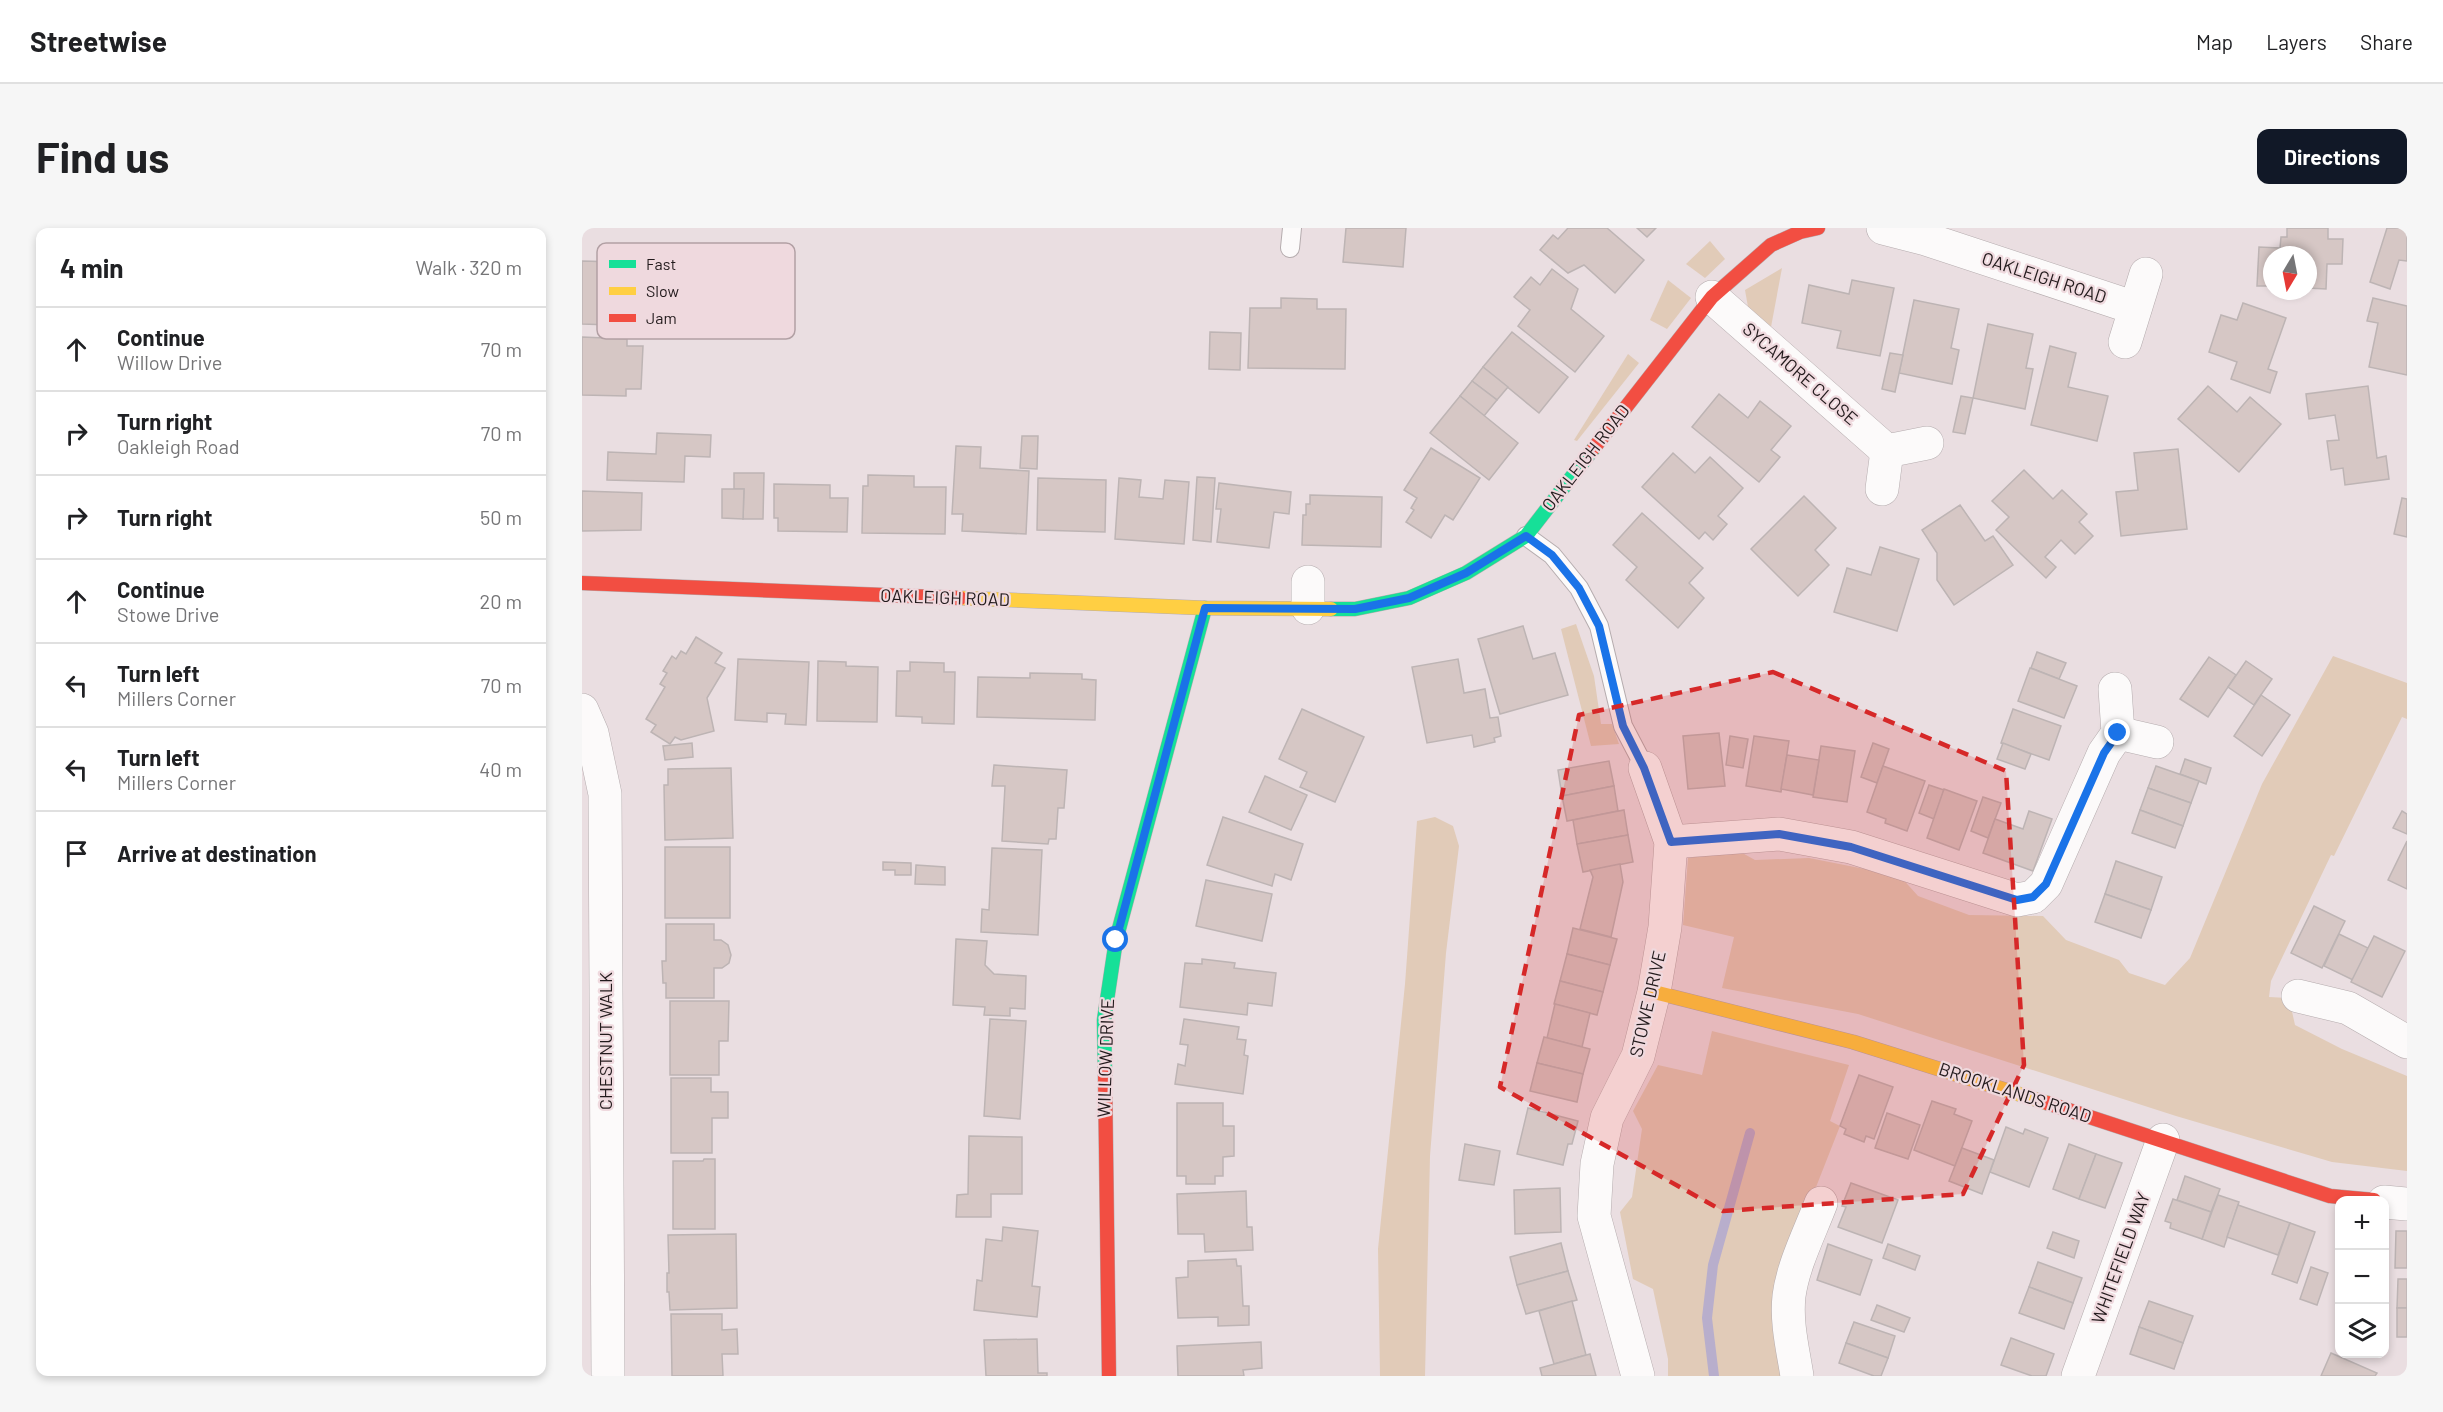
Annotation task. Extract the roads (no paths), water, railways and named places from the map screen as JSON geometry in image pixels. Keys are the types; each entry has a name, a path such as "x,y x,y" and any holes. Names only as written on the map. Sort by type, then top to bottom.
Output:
{"street":[{"name":"OAKLEIGH ROAD","path":"582,583 1205,608 1308,595 1355,609 1409,598 1466,573 1526,536 1712,297 1771,245 1800,232 1818,228"},
{"name":"OAKLEIGH ROAD","path":"1883,228 1926,238 2135,308"},
{"path":"2124,342 2146,274"},
{"name":"SYCAMORE CLOSE","path":"1712,297 1887,451"},
{"path":"1882,489 1887,451 1927,443"},
{"name":"WILLOW DRIVE","path":"1109,1376 1104,1020 1116,940 1205,608"},
{"path":"1671,842 1779,834 1851,847 2017,900 2033,897 2046,884 2104,753 2118,733 2115,689"},
{"name":"CHESTNUT WALK","path":"582,710 592,733 605,794 608,1376"},
{"path":"2118,733 2157,741"},
{"name":"STOWE DRIVE","path":"1638,1376 1594,1216 1597,1164 1607,1118 1638,1056 1654,992 1665,927 1671,842 1644,768"},
{"name":"BROOKLANDS ROAD","path":"1654,992 1853,1042 2335,1196"},
{"path":"2298,996 2348,1008 2407,1042"},
{"name":"WHITEFIELD WAY","path":"2078,1376 2163,1140"},
{"path":"2389,1202 2407,1204"},
{"path":"1797,1376 1789,1326 1789,1296 1796,1270 1821,1203"}],"lane":[{"path":"1290,248 1292,228"},
{"path":"1526,536 1552,555 1579,588 1599,626 1623,726 1644,768"}],"waterway":[{"path":"1714,1376 1707,1318 1713,1265 1750,1133"}]}
